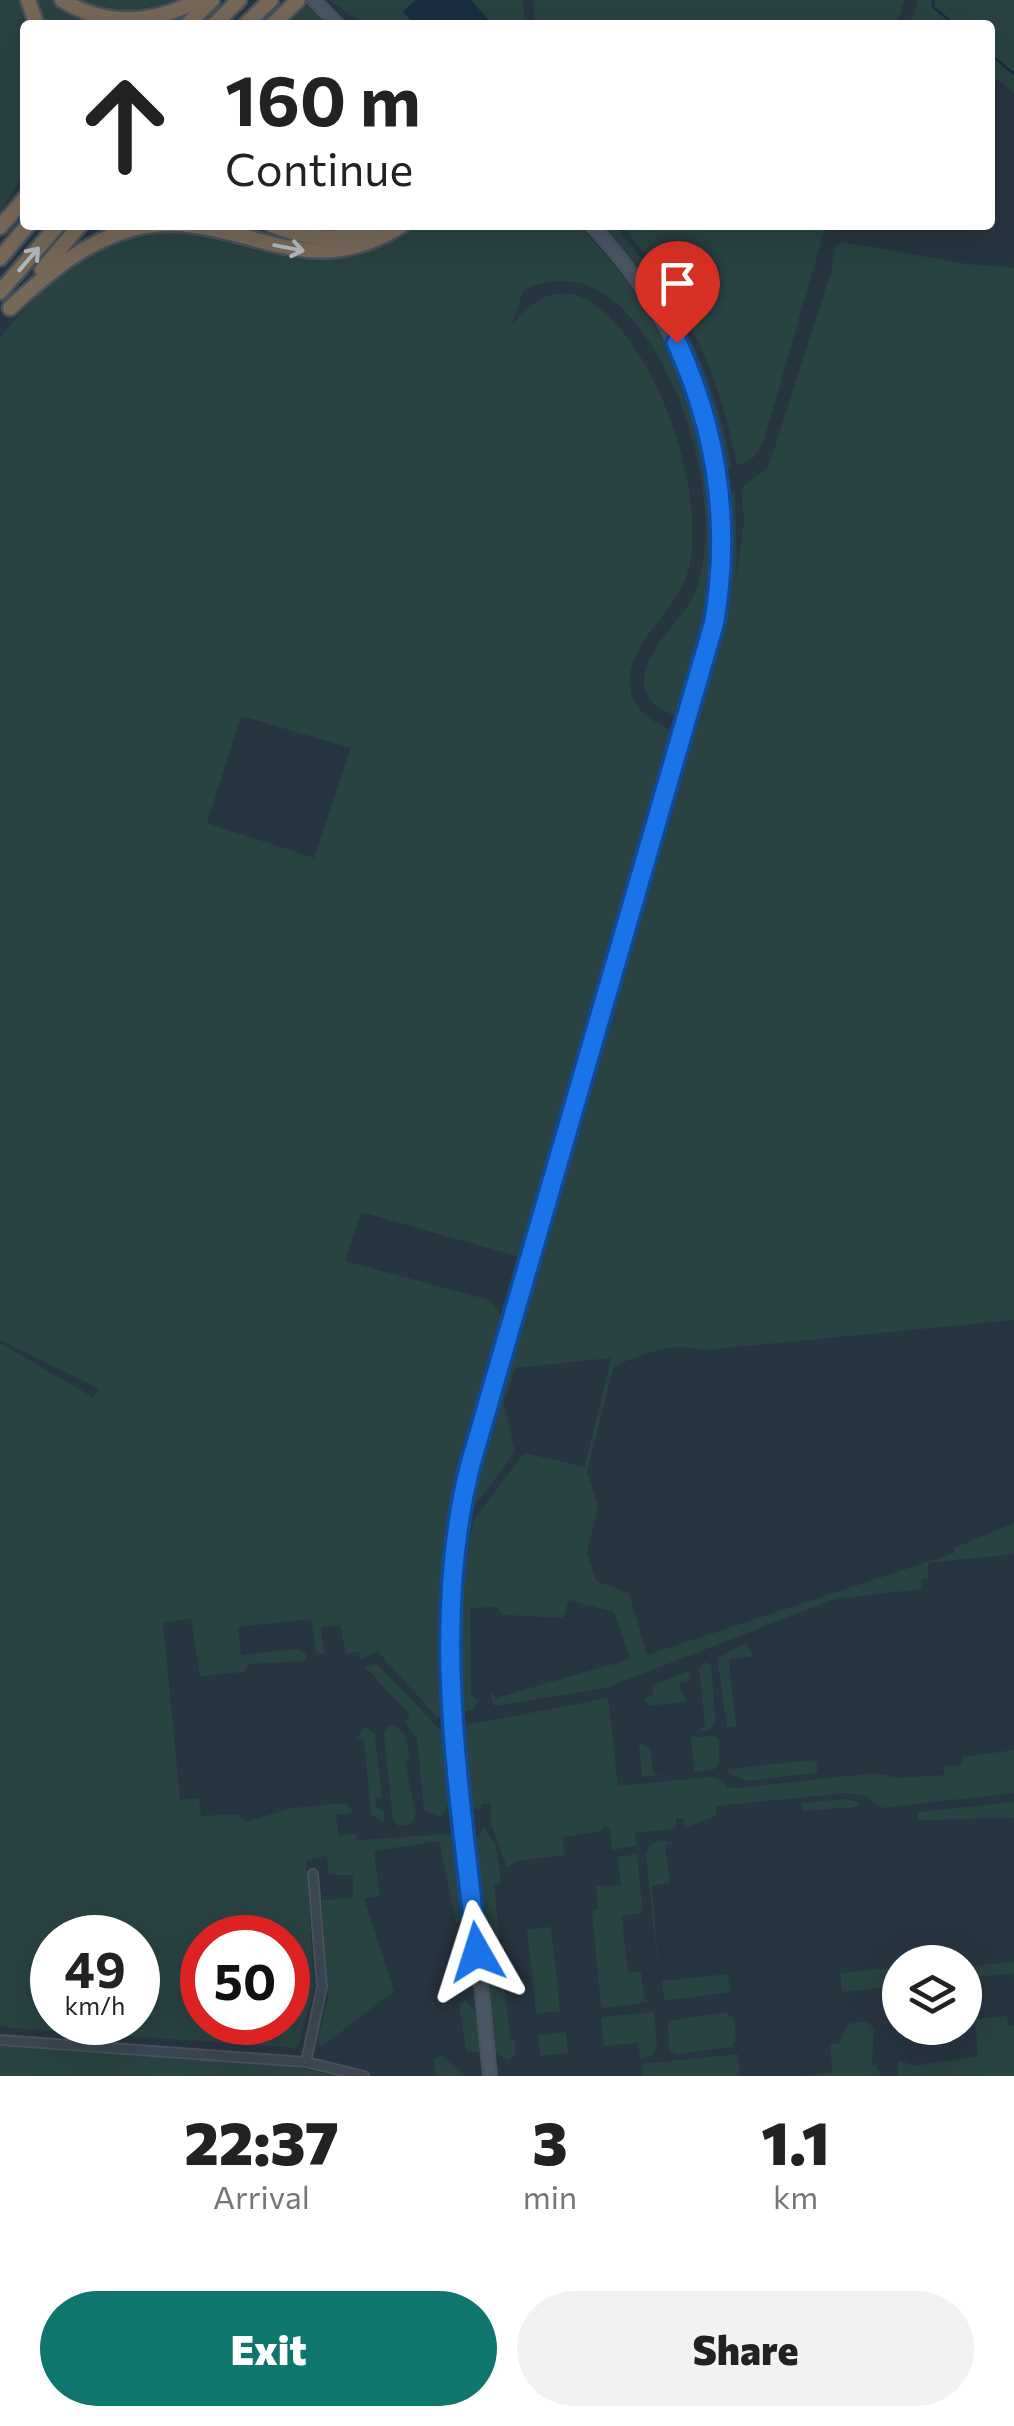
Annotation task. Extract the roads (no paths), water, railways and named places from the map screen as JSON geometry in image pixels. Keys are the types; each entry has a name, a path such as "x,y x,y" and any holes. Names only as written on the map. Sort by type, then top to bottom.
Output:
{"highway":[{"path":"62,0 83,12 120,20"},
{"path":"132,20 164,15 199,0"},
{"path":"192,20 212,0"},
{"path":"219,20 240,0"},
{"path":"250,20 271,0"},
{"path":"277,20 298,0"},
{"path":"4,222 20,194"},
{"path":"0,258 24,230"},
{"path":"0,292 54,230"},
{"path":"5,314 76,230"},
{"path":"5,314 72,254 131,230"},
{"path":"212,230 292,249 335,252 361,247 393,230"},
{"path":"283,230 331,237 358,230"}],"main road":[{"path":"314,0 333,20"},
{"path":"490,2076 454,1720 450,1590 466,1483 703,669 720,592 719,479 694,382 647,291 595,230"}],"street":[{"path":"306,2062 322,1987 314,1874"},
{"path":"0,2040 306,2062 364,2076"}],"water":[{"path":"416,0 471,0 489,20 410,20 403,11"}],"waterway":[{"path":"933,0 933,7 949,20"},
{"path":"995,58 1014,74"}]}
